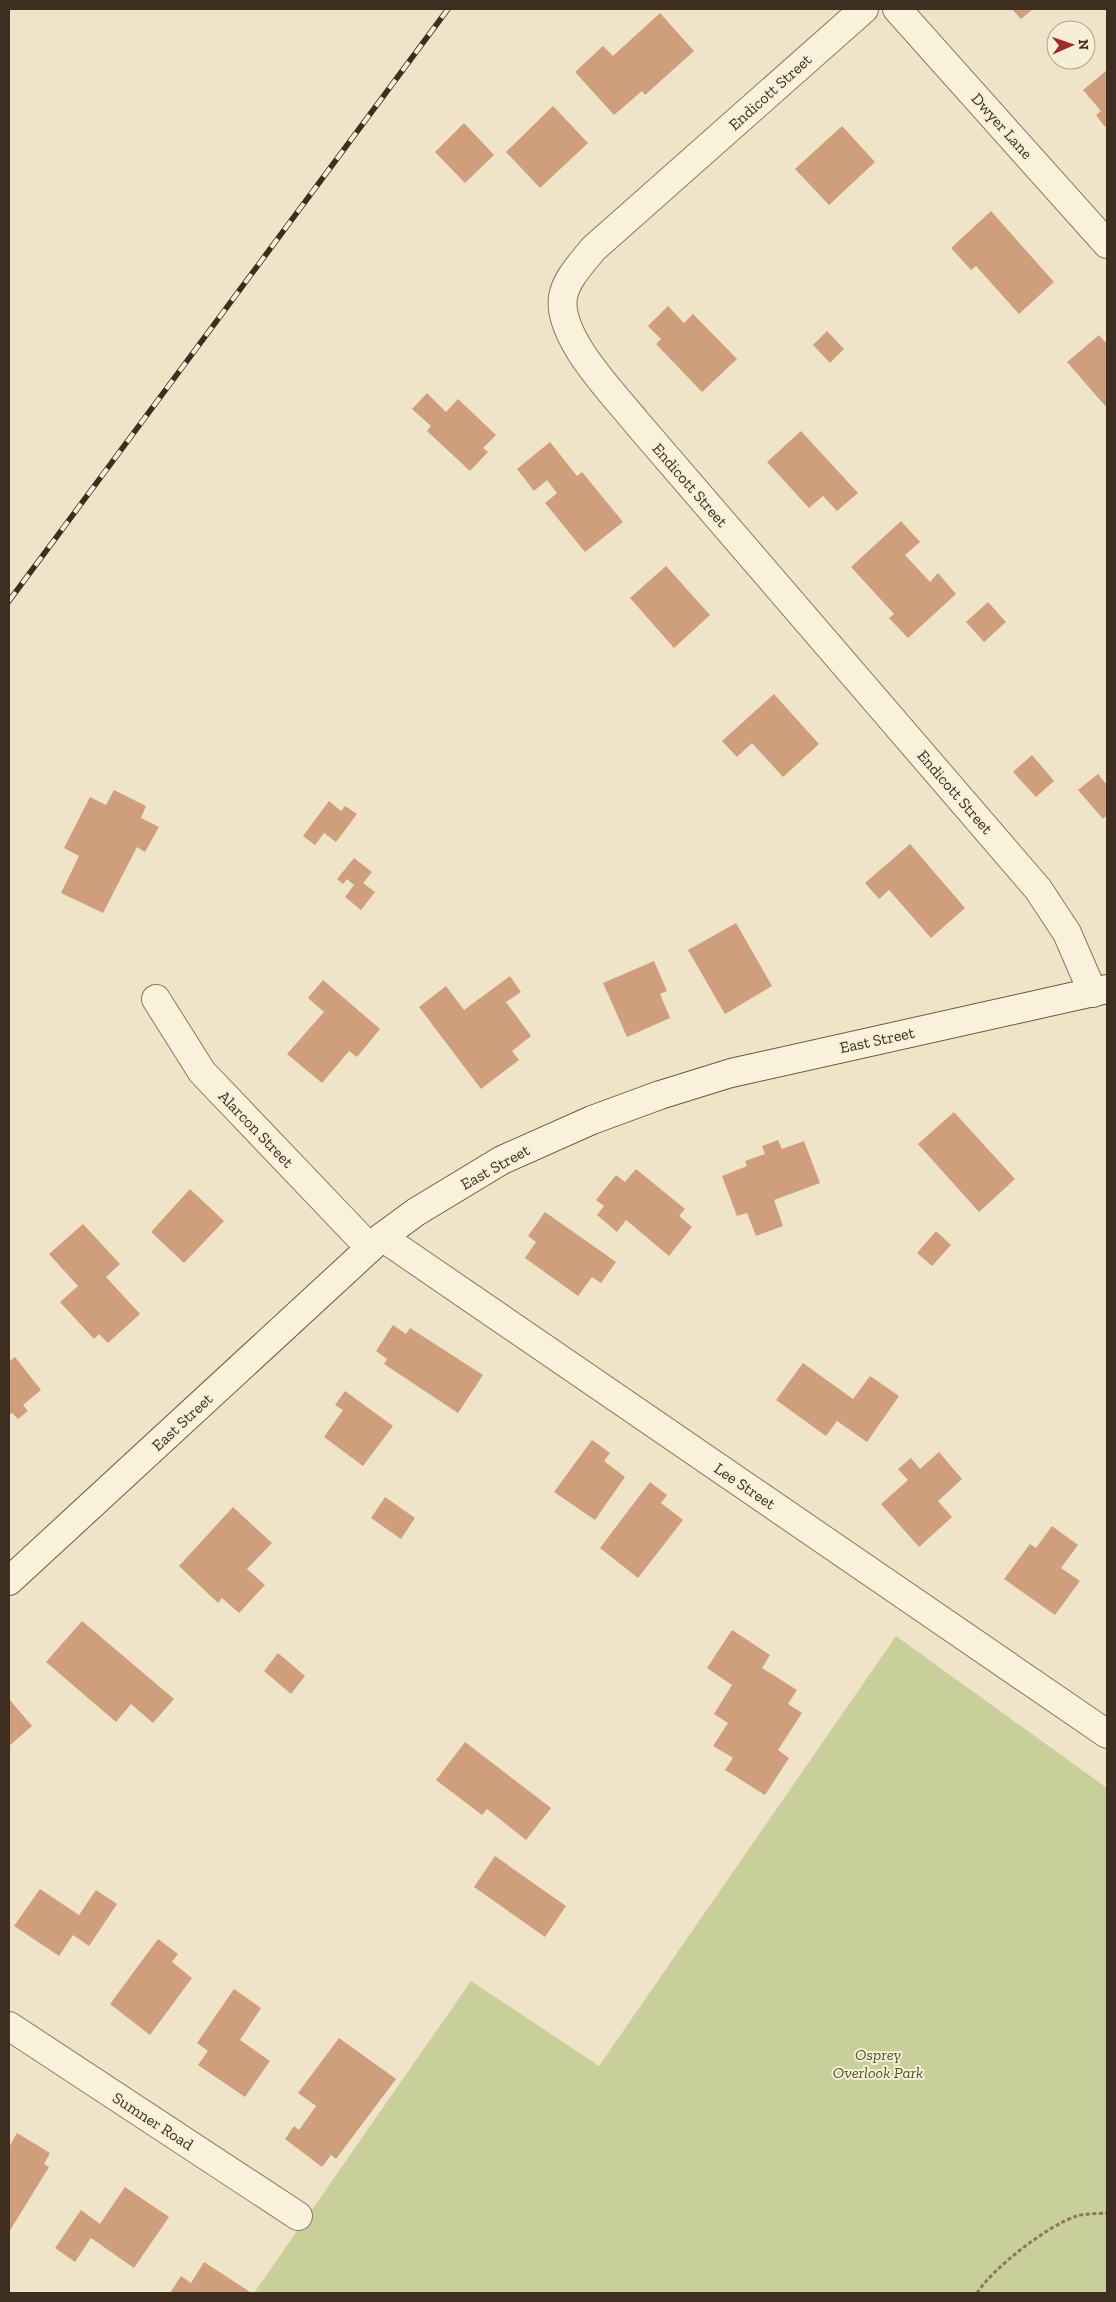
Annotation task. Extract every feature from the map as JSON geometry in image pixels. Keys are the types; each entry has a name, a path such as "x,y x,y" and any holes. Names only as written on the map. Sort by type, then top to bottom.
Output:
{"street":[{"name":"Endicott Street","path":"864,9 593,249 573,274 563,297 564,322 574,343 637,424 1038,889 1067,933 1100,991"},
{"name":"Dwyer Lane","path":"898,9 1107,244"},
{"name":"East Street","path":"9,1581 376,1242 424,1208 502,1160 592,1120 660,1095 740,1071 1100,991"},
{"name":"Alarcon Street","path":"156,999 202,1072 376,1242"},
{"name":"Lee Street","path":"376,1242 1107,1734"},
{"name":"Sumner Road","path":"9,2026 298,2216"}],"path":[{"path":"977,2293 1026,2245 1055,2226 1078,2216 1107,2213"}],"green space":[{"name":"Osprey Overlook Park","path":"896,1636 1107,1788 1107,2293 254,2293 471,1981 599,2066"}],"building":[{"path":"1012,9 1033,9 1021,19"},
{"path":"660,13 694,51 645,95 642,91 614,115 575,72 603,46 613,56"},
{"path":"1107,70 1107,125 1105,127 1096,115 1101,111 1083,90"},
{"path":"553,106 588,143 540,188 506,152"},
{"path":"464,123 494,155 465,183 435,152"},
{"path":"842,126 875,162 829,205 795,169"},
{"path":"991,211 1054,282 1019,314 976,266 971,270 951,248"},
{"path":"668,306 684,323 693,314 737,359 702,392 656,344 661,339 648,326"},
{"path":"827,331 844,349 830,363 813,345"},
{"path":"1099,335 1107,344 1107,408 1067,362"},
{"path":"427,393 446,412 458,399 496,435 483,448 488,452 470,471 427,431 431,426 412,409"},
{"path":"801,431 858,493 837,511 823,496 809,508 767,462"},
{"path":"550,442 577,476 582,472 623,522 585,552 545,503 557,493 547,480 534,491 517,469"},
{"path":"901,521 920,542 905,555 930,582 938,573 956,594 908,638 889,618 894,614 851,567"},
{"path":"666,566 710,615 674,648 630,598"},
{"path":"988,602 1006,622 984,642 966,622"},
{"path":"774,694 819,744 783,777 752,743 737,757 722,741"},
{"path":"1032,755 1054,781 1036,797 1013,772"},
{"path":"1098,774 1107,785 1107,815 1103,819 1078,790"},
{"path":"114,790 146,806 141,818 159,827 145,852 137,847 103,913 61,893 79,856 64,848 90,797 106,805"},
{"path":"329,801 341,811 345,806 357,814 336,842 324,833 315,845 303,836"},
{"path":"910,844 965,908 931,938 889,890 879,899 865,883"},
{"path":"354,858 372,872 363,883 375,892 361,910 345,897 354,885 347,879 343,884 337,879"},
{"path":"736,923 772,986 725,1014 688,950"},
{"path":"654,961 667,991 660,994 670,1018 627,1037 603,983"},
{"path":"510,976 521,992 506,1002 531,1036 512,1051 519,1060 481,1089 419,1007 446,986 464,1010"},
{"path":"323,980 380,1029 357,1057 349,1051 322,1083 287,1054 324,1012 308,998"},
{"path":"954,1112 1015,1179 979,1212 918,1144"},
{"path":"778,1140 782,1149 804,1141 820,1183 774,1200 783,1226 756,1236 747,1213 737,1216 722,1176 747,1166 745,1161 765,1154 762,1146"},
{"path":"636,1169 685,1209 679,1216 692,1227 669,1256 626,1220 617,1232 597,1215 604,1206 596,1200 616,1175 625,1182"},
{"path":"190,1189 224,1221 184,1263 151,1232"},
{"path":"545,1212 616,1262 601,1283 592,1277 578,1296 525,1258 536,1242 528,1236"},
{"path":"83,1224 120,1264 106,1277 140,1314 108,1343 99,1334 94,1339 60,1302 78,1286 49,1254"},
{"path":"936,1231 951,1245 932,1266 917,1253"},
{"path":"393,1325 406,1334 410,1328 483,1375 458,1413 384,1364 387,1359 376,1351"},
{"path":"15,1357 41,1390 23,1405 28,1411 18,1419 12,1413 9,1415 9,1362"},
{"path":"803,1363 853,1399 870,1376 899,1396 867,1442 837,1421 826,1436 776,1400"},
{"path":"345,1391 393,1426 363,1466 324,1437 343,1410 335,1405"},
{"path":"592,1440 610,1453 604,1461 625,1477 595,1520 554,1492"},
{"path":"939,1452 962,1479 938,1501 952,1517 919,1547 881,1504 908,1480 898,1469 911,1458 920,1469"},
{"path":"650,1482 667,1495 661,1503 683,1520 638,1578 600,1548"},
{"path":"385,1497 415,1518 401,1539 371,1518"},
{"path":"233,1507 272,1543 247,1569 265,1585 239,1613 222,1598 218,1603 179,1566"},
{"path":"1052,1526 1078,1545 1061,1568 1080,1581 1055,1615 1004,1579 1030,1544 1036,1548"},
{"path":"82,1621 174,1699 153,1723 131,1704 116,1722 46,1662"},
{"path":"732,1630 770,1655 762,1668 797,1690 788,1704 802,1713 778,1750 789,1758 765,1795 725,1770 733,1758 713,1746 728,1723 714,1714 732,1685 707,1668"},
{"path":"278,1653 305,1676 291,1694 264,1671"},
{"path":"9,1699 32,1726 9,1746"},
{"path":"465,1742 551,1808 526,1840 487,1809 482,1815 436,1780"},
{"path":"495,1856 566,1906 545,1937 474,1887"},
{"path":"40,1889 79,1915 96,1890 117,1904 89,1946 73,1935 59,1956 14,1926"},
{"path":"158,1939 178,1954 172,1962 192,1978 150,2035 110,2004"},
{"path":"234,1989 261,2008 240,2040 270,2061 245,2097 198,2065 208,2051 197,2043"},
{"path":"339,2038 396,2079 336,2159 331,2155 322,2167 285,2139 294,2126 299,2130 316,2106 298,2093"},
{"path":"17,2133 50,2153 44,2164 49,2167 9,2232 9,2147"},
{"path":"125,2187 169,2217 134,2268 91,2238 75,2262 55,2248 81,2210 100,2224"},
{"path":"204,2262 250,2292 170,2293 181,2276 191,2283"}],"railway":[{"path":"9,601 448,9"}]}
